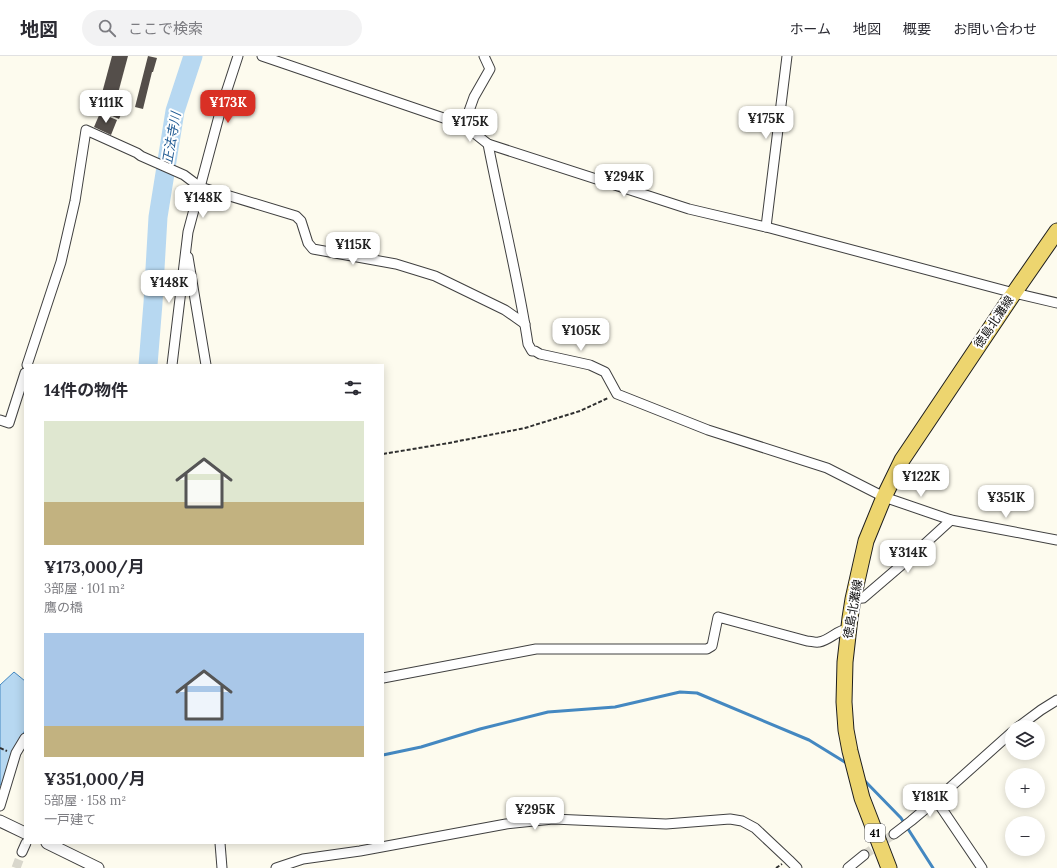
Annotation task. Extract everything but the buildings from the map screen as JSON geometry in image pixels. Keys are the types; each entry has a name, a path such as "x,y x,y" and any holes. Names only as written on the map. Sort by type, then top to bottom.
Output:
{"main road":[{"name":"徳島北灘線","path":"889,868 862,798 846,730 844,702 848,629 866,542 884,497 902,460 1057,231"}],"street":[{"path":"172,364 188,232 222,105 238,56"},
{"path":"262,56 464,125 488,144 689,209 766,227 1057,303"},
{"path":"464,125 474,97 490,69 484,56"},
{"path":"766,227 787,56"},
{"path":"28,364 61,262 75,201 86,130 184,175 200,188 296,216 301,221 308,243 314,249 396,264 434,276 505,310 525,324"},
{"path":"488,144 498,195 506,224 528,344 532,351 590,365 605,372 617,394 708,430 827,468 884,497 951,520 1057,540"},
{"path":"187,246 206,364"},
{"path":"0,420 9,423 24,376"},
{"path":"853,599 863,598 906,562 951,520"},
{"path":"384,678 536,648 707,648 712,646 718,617 807,641 819,642 843,629 848,629"},
{"path":"1027,720 1057,700"},
{"path":"898,831 936,800 1005,738"},
{"path":"0,806 16,753 24,740"},
{"path":"936,800 982,868"},
{"path":"276,868 303,859 360,851 506,824 553,819 666,824 730,819 742,821 755,828 797,868"},
{"path":"0,821 24,833"},
{"path":"49,844 98,868"},
{"path":"220,844 222,868"},
{"path":"848,868 864,855"}],"path":[{"path":"384,454 525,428 580,411 617,394"}],"water":[{"path":"14,672 24,680 24,732 10,759 2,785 0,785 0,685"}],"waterway":[{"name":"正法寺川","path":"148,364 158,217 175,111 193,56"},
{"path":"384,755 421,747 480,729 548,712 615,707 680,692 697,693 809,740 848,764"},
{"path":"863,779 901,818 933,868"}],"tunnel":[{"path":"864,855 894,834"},
{"path":"16,868 22,852"}]}
